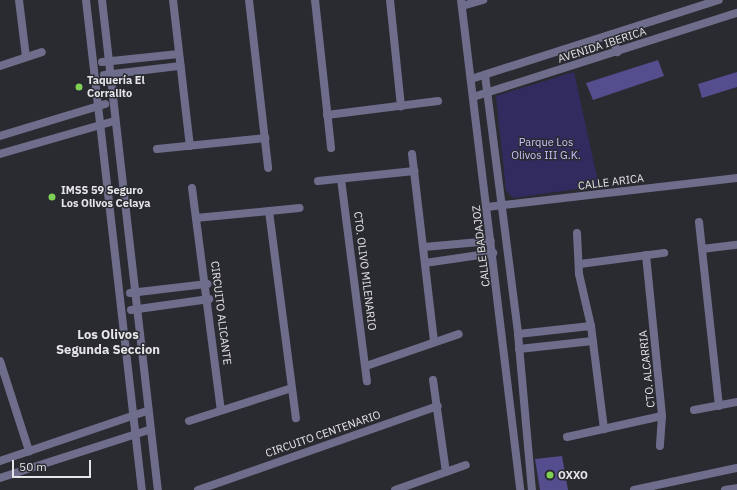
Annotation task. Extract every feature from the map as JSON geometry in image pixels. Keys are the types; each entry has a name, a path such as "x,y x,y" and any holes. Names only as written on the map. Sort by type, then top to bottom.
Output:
{"street":[{"path":"19,0 26,57"},
{"path":"86,0 96,63 101,123 122,294 142,490"},
{"path":"102,0 107,62 135,310 158,490"},
{"path":"173,0 190,146"},
{"path":"249,0 268,168"},
{"path":"315,0 331,148"},
{"path":"390,0 401,106"},
{"path":"462,3 483,0"},
{"name":"AVENIDA IBERICA","path":"471,79 719,0"},
{"name":"CALLE BADAJOZ","path":"462,3 520,490"},
{"name":"AVENIDA IBERICA","path":"473,97 490,93 737,13"},
{"path":"612,34 617,52"},
{"path":"0,66 42,52"},
{"path":"96,63 179,54"},
{"path":"97,76 180,66"},
{"path":"485,74 490,93 518,334 532,490"},
{"path":"327,115 438,101"},
{"path":"0,136 100,104 112,103"},
{"path":"0,154 101,123 114,121"},
{"path":"157,149 265,138"},
{"path":"412,154 434,342"},
{"path":"318,181 414,170"},
{"name":"CALLE ARICA","path":"487,207 737,178"},
{"name":"CTO. OLIVO MILENARIO","path":"341,179 367,381"},
{"name":"CIRCUITO ALICANTE","path":"192,188 209,299 221,410"},
{"path":"196,218 300,208"},
{"path":"269,211 296,418"},
{"path":"699,222 719,406"},
{"path":"577,233 580,264 579,274 591,326 604,429"},
{"path":"424,247 491,240"},
{"path":"702,249 737,245"},
{"path":"580,264 664,253"},
{"path":"425,262 493,254"},
{"name":"CTO. ALCARRIA","path":"567,437 662,416 646,255"},
{"path":"122,294 207,284"},
{"path":"124,312 209,299"},
{"path":"518,334 591,326"},
{"path":"366,366 459,334"},
{"path":"519,349 592,341"},
{"path":"0,361 30,451"},
{"path":"433,380 438,406 446,472"},
{"path":"189,421 292,388"},
{"path":"694,410 737,402"},
{"name":"CIRCUITO CENTENARIO","path":"198,490 216,487 438,406"},
{"path":"0,461 147,411"},
{"path":"660,446 662,416"},
{"path":"0,478 150,430"},
{"path":"514,440 527,438"},
{"path":"395,490 466,465"},
{"path":"634,490 737,468"},
{"path":"725,490 737,488"}],"green space":[{"name":"Parque Los Olivos III G.K.","path":"574,72 599,186 513,198 506,190 496,96"}],"building":[{"path":"658,60 664,76 593,100 586,83"},
{"path":"737,72 737,87 702,98 698,84"},
{"name":"OXXO","path":"562,456 568,490 540,490 535,459"}],"place":[{"name":"Taquería El Corralito","path":"79,87"},
{"name":"IMSS 59 Seguro Los Olivos Celaya","path":"52,197"},
{"name":"OXXO","path":"550,475"}],"district":[{"name":"Los Olivos Segunda Seccion","path":"108,344"}]}
